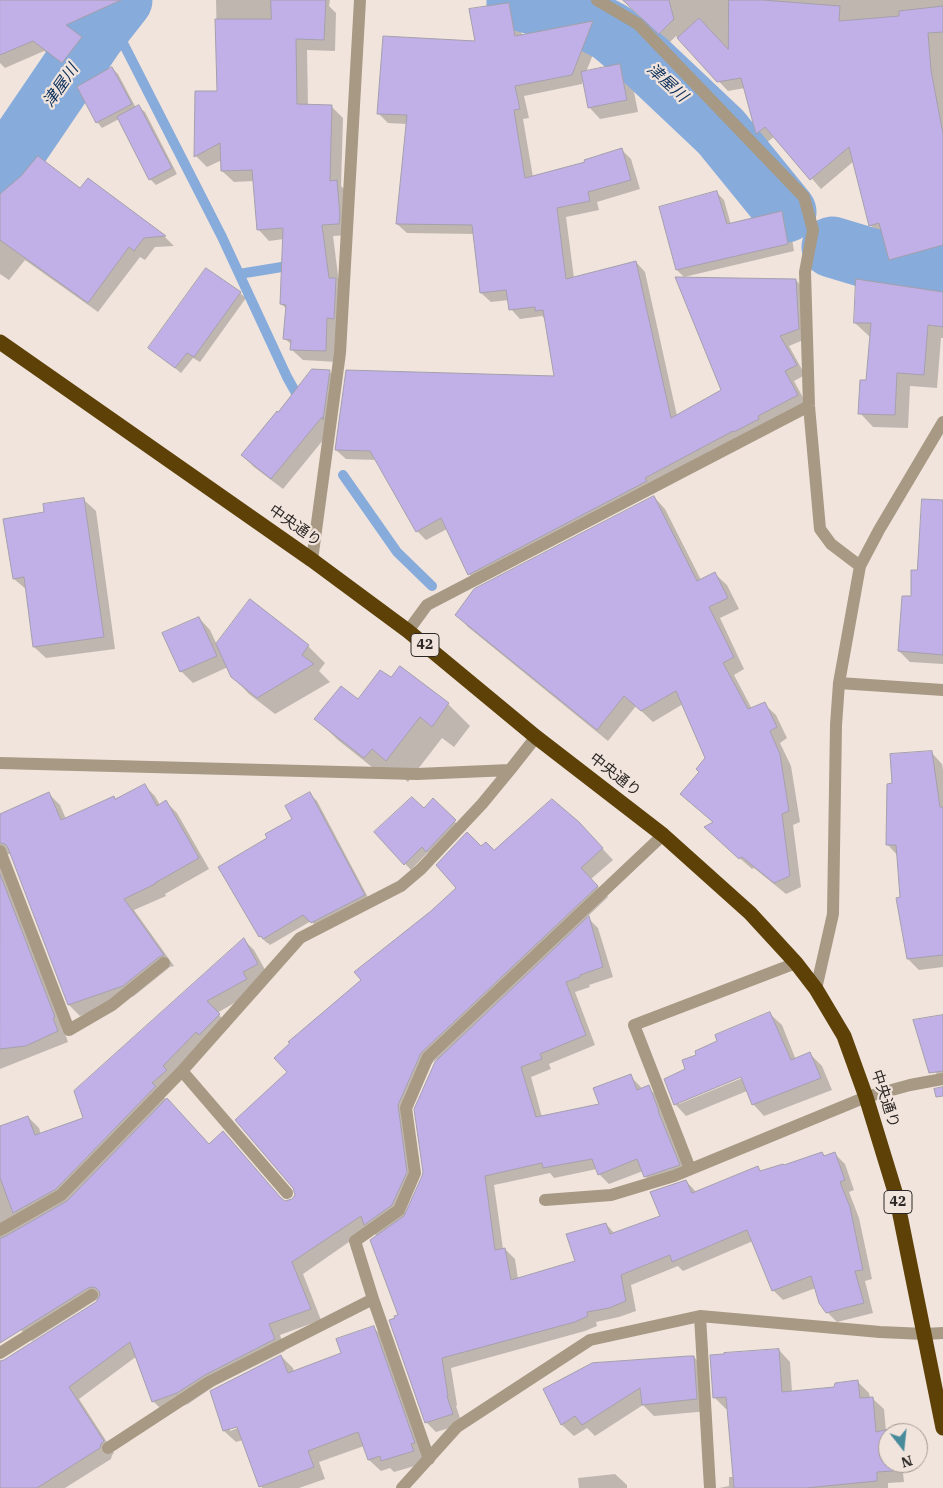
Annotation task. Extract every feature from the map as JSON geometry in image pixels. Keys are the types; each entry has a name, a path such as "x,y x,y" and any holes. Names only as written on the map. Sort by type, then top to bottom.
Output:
{"highway":[{"name":"中央通り","path":"0,342 312,560 408,630 536,737 663,835 750,913 796,963 816,989 844,1036 866,1097 896,1195 943,1428"}],"street":[{"path":"312,560 340,353 360,0"},
{"path":"597,0 638,24 804,197 813,230 805,272 809,406 820,529 830,544 860,566"},
{"path":"408,630 427,605 809,406"},
{"path":"816,989 833,914 836,725 839,683 860,566 879,530 943,422"},
{"path":"839,683 943,690"},
{"path":"0,1230 62,1196 182,1071 300,938 401,886 422,869 482,804 536,737"},
{"path":"0,763 417,774 510,770"},
{"path":"429,1459 373,1299 355,1241 399,1210 415,1173 406,1108 428,1057 663,835"},
{"path":"0,851 69,1030 112,1005 164,963"},
{"path":"690,1169 634,1025 796,963"},
{"path":"182,1071 287,1193"},
{"path":"545,1200 611,1195 674,1176 866,1097 910,1085 943,1079"},
{"path":"0,1353 92,1295"},
{"path":"108,1448 209,1382 373,1299"},
{"path":"700,1316 710,1488"},
{"path":"402,1488 457,1427 590,1340 700,1316 870,1332 943,1333"}],"building":[{"path":"0,0 121,0 66,25 82,37 62,63 33,41 0,55"},
{"path":"271,0 326,0 324,40 296,39 297,104 332,105 330,181 337,180 340,216 339,224 322,225 329,278 336,278 334,319 327,318 326,351 290,350 291,340 283,339 286,305 280,304 283,228 257,230 252,170 221,171 220,143 194,157 195,91 217,91 215,19 271,19"},
{"path":"623,0 669,0 674,19 659,34"},
{"path":"729,0 763,0 840,6 839,21 899,16 899,11 943,6 943,32 928,33 931,70 943,134 943,245 889,260 879,223 869,226 849,147 810,180 765,127 756,134 741,78 717,82 677,38 699,18 728,49"},
{"path":"509,3 515,36 593,21 572,75 515,86 520,109 514,110 525,178 585,162 584,160 622,148 631,180 588,192 590,201 557,208 566,279 636,261 671,418 721,390 675,277 796,279 799,329 780,336 797,365 785,371 798,395 758,416 759,419 645,478 647,481 468,575 441,518 416,532 370,451 335,450 346,370 554,376 543,310 535,311 535,307 509,310 506,290 480,293 472,225 396,224 407,115 377,114 383,36 475,41 469,9"},
{"path":"620,64 627,100 588,108 581,72"},
{"path":"112,67 132,104 96,123 77,87"},
{"path":"139,105 172,168 149,180 117,117"},
{"path":"38,156 80,188 88,178 166,236 144,238 134,251 129,247 88,303 0,240 0,194 21,176"},
{"path":"717,191 727,224 782,211 788,244 676,270 659,207"},
{"path":"206,268 241,292 194,357 187,353 175,368 148,348"},
{"path":"856,279 943,292 943,327 928,325 924,375 897,373 895,415 858,414 860,380 866,380 871,323 854,323"},
{"path":"312,369 330,370 323,420 322,417 271,479 241,455"},
{"path":"654,496 697,581 715,572 728,598 709,607 734,657 723,663 748,709 765,702 777,727 770,731 780,754 789,811 782,814 790,876 774,883 742,857 739,859 704,827 713,822 680,794 699,772 696,769 705,758 676,691 641,711 624,696 597,730 455,615 474,589"},
{"path":"84,498 104,637 33,647 24,577 13,579 3,519 44,512 43,504"},
{"path":"922,499 943,500 943,655 898,651 902,596 911,596 911,570 917,570"},
{"path":"250,599 309,645 302,655 314,664 257,698 231,677 216,644"},
{"path":"199,617 217,656 180,672 162,633"},
{"path":"400,666 449,703 432,727 420,717 386,761 372,749 364,758 314,719 341,686 358,699 380,670 391,677"},
{"path":"932,751 940,807 943,807 943,955 907,959 896,898 900,897 896,845 886,845 887,784 892,783 890,754"},
{"path":"145,784 157,806 166,800 199,858 155,884 124,899 164,955 123,986 68,1005 8,848 5,844 0,843 0,814 49,792 61,820 114,796 115,799"},
{"path":"310,792 365,895 311,923 303,915 263,939 261,936 259,937 218,867 267,838 265,834 292,819 285,806"},
{"path":"412,797 424,808 433,798 456,820 426,852 422,847 404,865 374,832"},
{"path":"552,799 579,822 603,848 581,868 598,886 421,1053 398,1105 407,1172 392,1205 364,1225 361,1216 292,1262 311,1309 269,1324 275,1339 205,1375 177,1393 152,1402 130,1342 69,1387 104,1441 100,1448 37,1488 0,1488 0,1361 96,1302 100,1295 96,1288 88,1288 0,1343 0,1238 67,1201 167,1098 209,1144 223,1131 281,1198 285,1201 292,1199 295,1195 293,1188 235,1120 287,1072 274,1058 290,1043 288,1042 361,980 354,972 431,911 456,888 436,865 467,832 481,846 486,842 494,850"},
{"path":"0,874 55,1017 53,1018 58,1031 26,1046 0,1049"},
{"path":"589,916 603,967 566,982 586,1035 540,1054 542,1059 521,1067 536,1117 599,1104 593,1088 631,1074 637,1090 649,1085 680,1165 644,1177 637,1159 598,1175 592,1159 543,1168 542,1163 485,1176 495,1250 505,1248 511,1280 575,1261 566,1234 606,1223 610,1234 660,1216 650,1192 686,1180 692,1193 758,1166 760,1171 822,1152 824,1156 835,1152 845,1180 840,1182 850,1207 863,1270 855,1271 864,1303 826,1313 819,1303 811,1276 772,1291 747,1230 672,1262 670,1255 621,1275 626,1301 609,1308 587,1312 588,1316 575,1322 442,1358 447,1396 453,1414 425,1423 389,1320 398,1315 370,1240 404,1216 422,1176 414,1109 435,1062"},
{"path":"244,938 258,964 243,972 247,979 207,1001 220,1014 199,1035 196,1032 163,1066 167,1070 152,1083 156,1086 56,1189 13,1213 0,1178 0,1126 28,1116 35,1135 83,1118 74,1091"},
{"path":"770,1012 791,1060 810,1052 821,1078 752,1105 741,1077 674,1105 664,1079 685,1069 682,1060 696,1055 695,1051 717,1041 715,1035"},
{"path":"943,1015 943,1071 929,1073 913,1020"},
{"path":"943,1087 943,1096 936,1097 934,1089"},
{"path":"374,1326 415,1443 411,1444 414,1451 381,1461 380,1456 368,1460 358,1432 308,1451 314,1467 259,1487 237,1427 223,1431 210,1391 281,1355 288,1373 341,1353 336,1339"},
{"path":"779,1349 782,1392 834,1387 835,1383 858,1380 860,1398 873,1397 876,1432 878,1432 877,1481 806,1488 734,1488 726,1397 713,1398 710,1355"},
{"path":"694,1356 697,1399 642,1405 640,1388 582,1425 575,1416 561,1425 543,1389 592,1363"}],"waterway":[{"name":"津屋川","path":"0,171 4,168 93,37 122,0"},
{"name":"津屋川","path":"517,0 580,16 611,32 647,62 721,132 786,212"},
{"path":"93,37 122,41 222,237 287,377 301,402"},
{"name":"津屋川","path":"832,247 892,265 943,266"},
{"path":"239,274 294,265"},
{"path":"343,475 397,552 432,586"}]}
